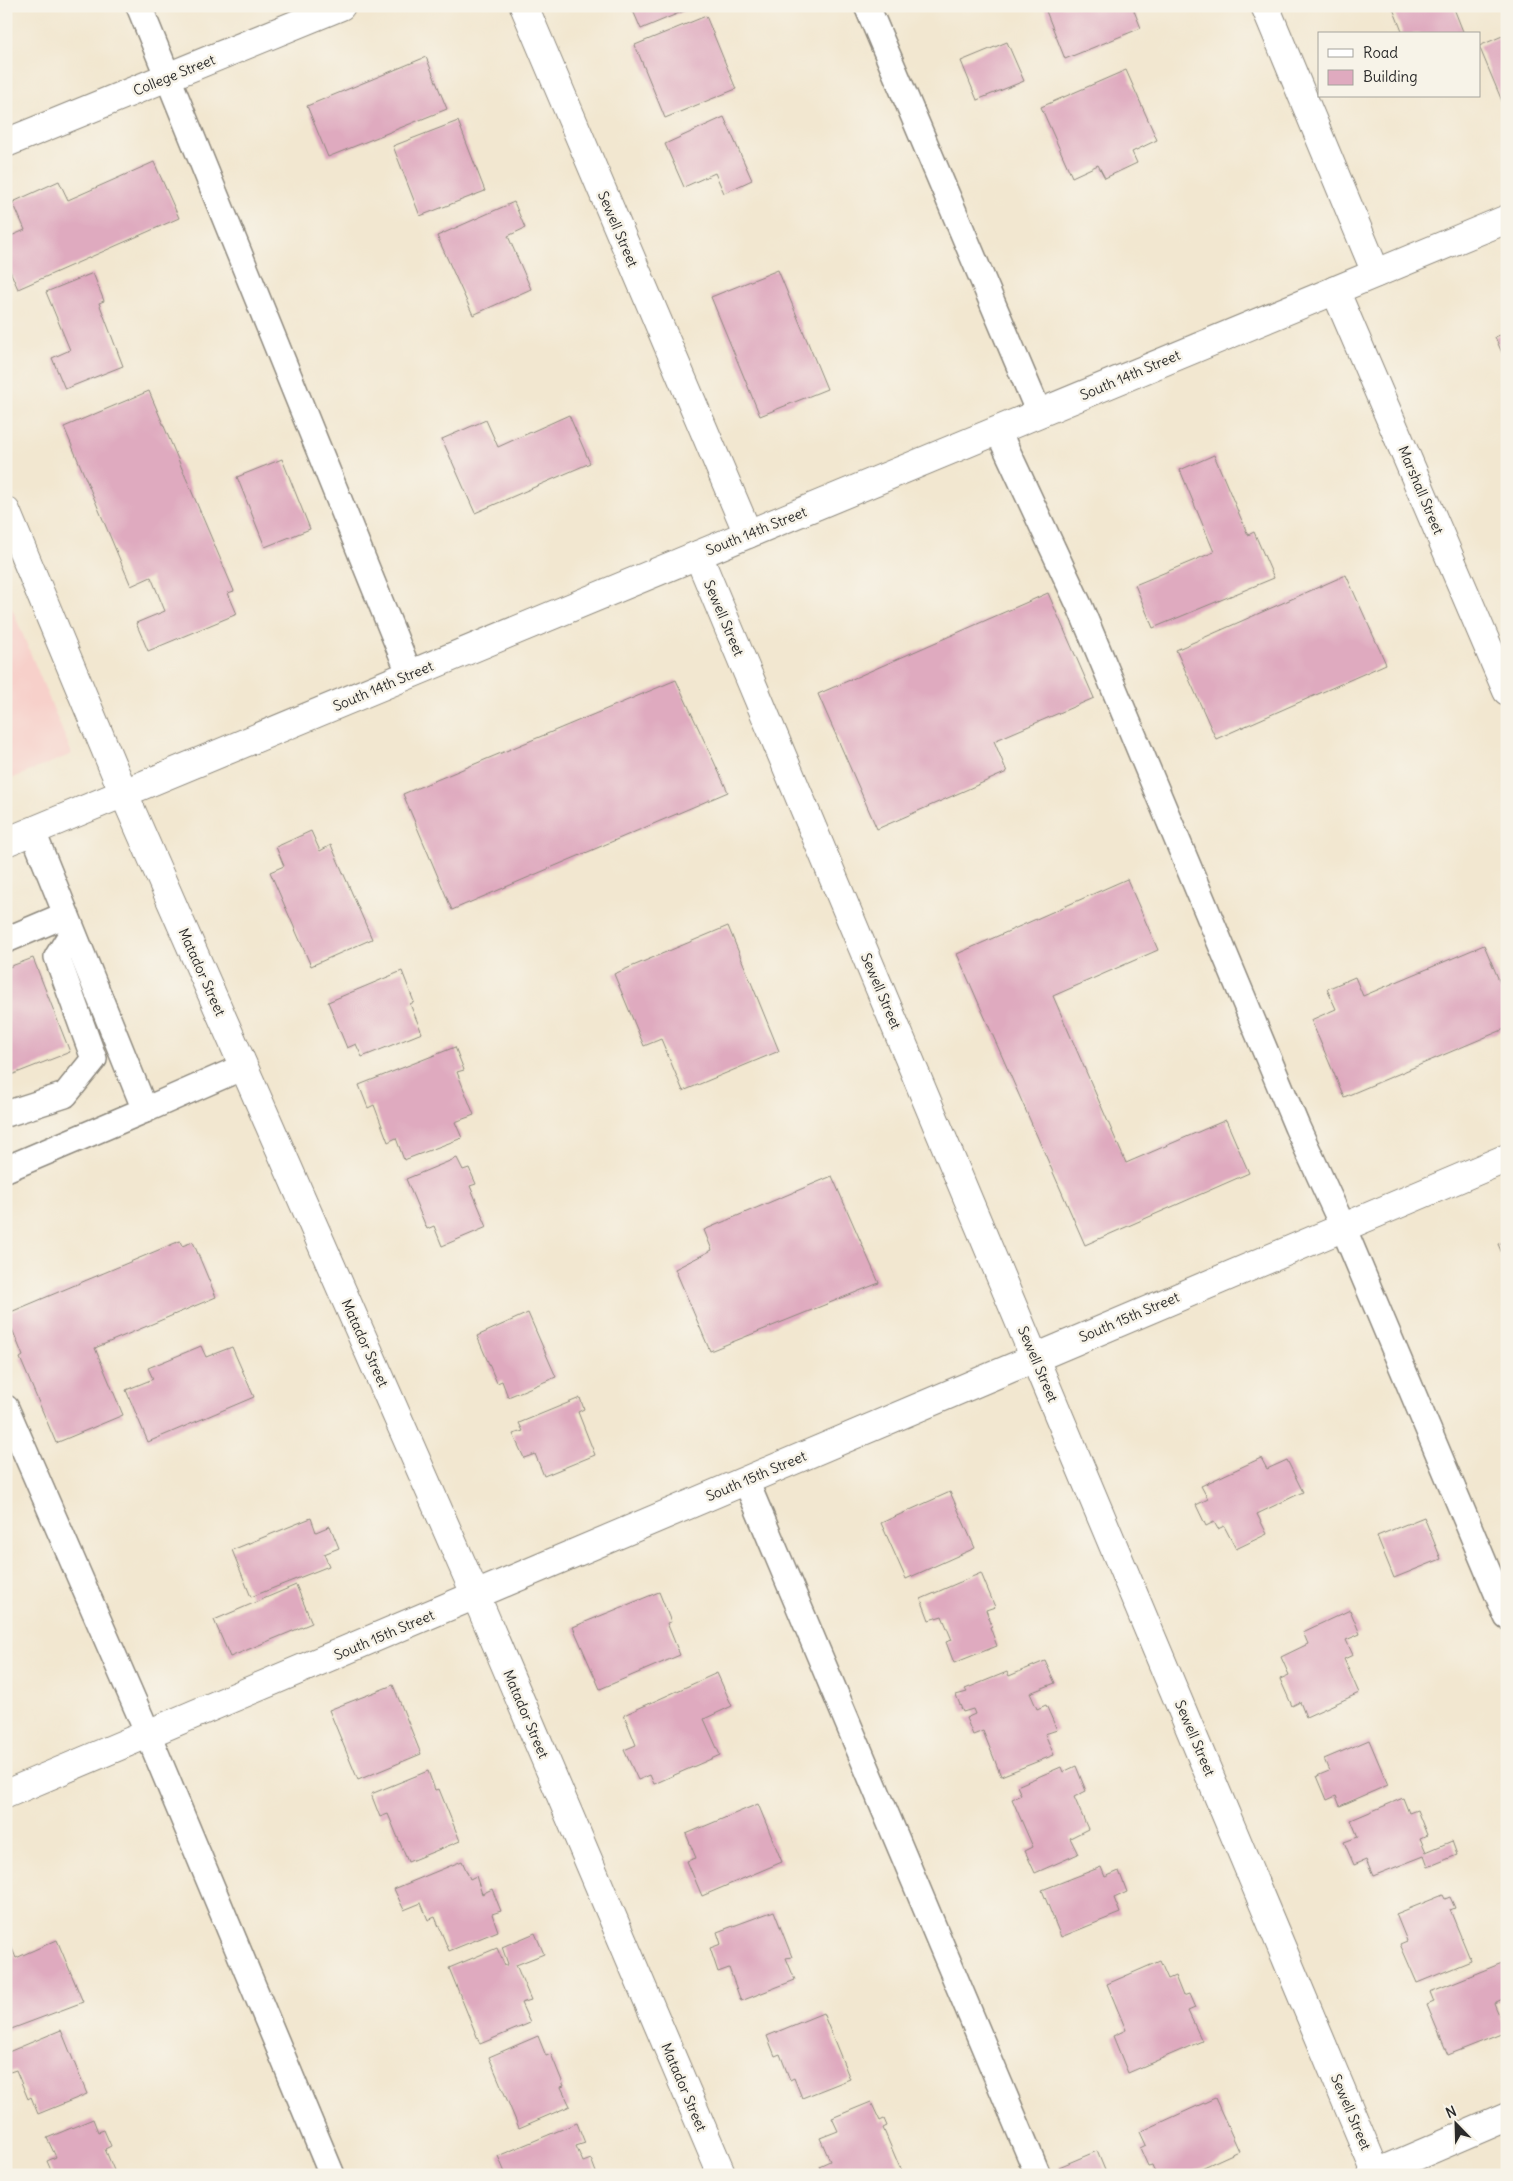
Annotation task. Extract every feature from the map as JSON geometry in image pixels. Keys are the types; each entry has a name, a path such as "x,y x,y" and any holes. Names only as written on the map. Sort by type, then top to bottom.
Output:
{"street":[{"name":"College Street","path":"6,143 341,6"},
{"name":"Sewell Street","path":"524,6 748,534"},
{"path":"1264,6 1376,273"},
{"name":"South 14th Street","path":"6,842 1507,219"},
{"name":"Marshall Street","path":"1335,290 1507,691"},
{"name":"Matador Street","path":"6,511 124,794 476,1596 722,2175"},
{"name":"Sewell Street","path":"698,555 1036,1357 1375,2174"},
{"name":"South 15th Street","path":"6,1794 1507,1158"},
{"path":"1375,2174 1507,2117"}],"lane":[{"path":"139,6 410,674"},
{"path":"867,6 1040,413"},
{"path":"998,430 1080,607 1297,1127 1343,1227 1507,1617"},
{"path":"33,832 145,1110"},
{"path":"6,940 69,924"},
{"path":"6,1112 9,1113 65,1095 94,1059 57,957 69,924"},
{"path":"6,1169 243,1067"},
{"path":"6,1408 148,1734 332,2175"},
{"path":"746,1481 1038,2175"}],"shaded area":[{"path":"6,594 72,754 6,781"}],"building":[{"path":"631,6 696,6 641,29"},
{"path":"1044,6 1132,6 1141,28 1065,59"},
{"path":"1392,6 1453,6 1463,32 1402,32"},
{"path":"706,16 736,89 665,118 635,45"},
{"path":"1507,34 1507,113 1480,48 1480,46"},
{"path":"1007,42 1024,81 977,100 961,61"},
{"path":"426,57 447,109 328,157 307,106"},
{"path":"1126,70 1157,140 1132,152 1137,163 1105,178 1098,165 1072,177 1041,107"},
{"path":"724,117 752,180 724,193 715,173 684,187 665,144"},
{"path":"458,121 485,191 420,216 393,146"},
{"path":"154,162 179,218 18,289 6,262 6,238 25,230 13,202 59,181 68,200"},
{"path":"514,202 525,228 508,236 531,289 473,315 437,236"},
{"path":"778,270 827,389 760,416 711,297"},
{"path":"93,273 104,301 99,303 123,366 65,389 52,358 70,350 46,292"},
{"path":"1507,332 1507,364 1495,337"},
{"path":"149,391 234,591 228,593 237,614 148,651 136,623 165,611 151,577 131,586 64,427"},
{"path":"569,415 590,463 475,513 442,439 486,420 498,447"},
{"path":"1214,455 1248,535 1254,532 1274,578 1153,628 1135,585 1214,552 1180,470"},
{"path":"282,459 310,529 265,547 237,477"},
{"path":"1346,575 1386,664 1216,739 1176,650"},
{"path":"1048,593 1094,698 994,741 1007,772 877,829 818,694"},
{"path":"676,680 728,792 452,910 403,794"},
{"path":"311,831 320,851 331,845 372,939 311,966 270,872 284,866 276,847"},
{"path":"1127,879 1158,950 1053,996 1126,1163 1226,1120 1249,1173 1085,1245 957,954"},
{"path":"728,926 779,1051 683,1091 661,1039 644,1046 614,974"},
{"path":"1484,945 1507,999 1507,1028 1344,1097 1311,1020 1336,1009 1327,989 1355,977 1363,996"},
{"path":"33,958 70,1052 6,1077 6,968"},
{"path":"402,971 414,1002 410,1004 422,1033 362,1057 356,1044 347,1048 328,1002"},
{"path":"455,1047 464,1070 457,1072 474,1115 455,1122 462,1138 404,1160 396,1138 388,1142 374,1105 368,1108 359,1085"},
{"path":"457,1158 463,1170 469,1168 476,1184 470,1186 487,1227 442,1246 434,1226 427,1229 406,1179"},
{"path":"832,1176 879,1283 710,1351 675,1269 712,1250 704,1230"},
{"path":"180,1241 182,1246 193,1242 216,1297 95,1348 123,1415 56,1443 20,1358 23,1356 6,1314"},
{"path":"1507,1241 1507,1265 1498,1244"},
{"path":"528,1313 556,1377 508,1397 502,1381 497,1383 477,1336"},
{"path":"201,1346 206,1357 232,1347 254,1397 148,1442 126,1390 153,1379 148,1368"},
{"path":"580,1398 584,1409 578,1412 595,1455 544,1476 535,1454 524,1458 513,1434 523,1431 519,1423"},
{"path":"1261,1458 1267,1469 1287,1460 1303,1492 1257,1514 1267,1534 1236,1549 1224,1526 1218,1529 1214,1522 1206,1526 1196,1505 1208,1499 1201,1486"},
{"path":"950,1492 975,1548 906,1579 881,1523"},
{"path":"1424,1517 1441,1559 1394,1578 1377,1536"},
{"path":"311,1518 316,1532 330,1526 339,1548 324,1554 329,1566 251,1597 232,1550"},
{"path":"981,1573 995,1607 986,1610 997,1646 954,1663 946,1642 952,1640 942,1616 929,1620 921,1599"},
{"path":"296,1585 312,1623 230,1657 214,1620"},
{"path":"659,1592 671,1622 667,1623 680,1655 600,1689 573,1627"},
{"path":"1350,1610 1360,1634 1346,1640 1353,1655 1344,1659 1359,1693 1306,1717 1300,1702 1292,1706 1280,1679 1289,1675 1281,1657 1308,1644 1303,1632"},
{"path":"1045,1661 1055,1683 1030,1693 1037,1709 1046,1705 1057,1730 1045,1734 1054,1755 1001,1776 983,1731 973,1735 966,1718 975,1714 973,1709 963,1712 956,1695 967,1692 965,1689 1007,1672 1009,1676"},
{"path":"717,1673 732,1706 704,1719 720,1755 654,1784 650,1775 638,1780 624,1750 636,1745 624,1715"},
{"path":"393,1685 421,1754 358,1780 329,1710"},
{"path":"1369,1740 1388,1785 1340,1806 1336,1796 1327,1800 1317,1776 1329,1771 1324,1759"},
{"path":"1076,1766 1086,1791 1074,1797 1088,1829 1070,1838 1078,1854 1035,1873 1025,1851 1033,1847 1012,1799 1021,1795 1017,1786 1061,1767 1063,1772"},
{"path":"428,1771 435,1790 439,1789 460,1841 408,1862 388,1814 380,1817 371,1794"},
{"path":"1403,1798 1409,1813 1417,1810 1427,1835 1420,1838 1426,1852 1452,1841 1457,1855 1428,1867 1424,1856 1373,1876 1366,1860 1354,1865 1344,1842 1358,1837 1351,1820"},
{"path":"758,1804 782,1862 702,1896 687,1861 696,1858 686,1834"},
{"path":"462,1861 470,1879 476,1876 482,1894 492,1889 501,1911 492,1914 498,1931 449,1951 435,1917 428,1920 421,1903 404,1910 394,1889"},
{"path":"1101,1867 1105,1877 1119,1871 1127,1892 1114,1898 1120,1913 1061,1937 1042,1890"},
{"path":"1443,1895 1445,1899 1450,1897 1455,1908 1450,1910 1471,1961 1417,1983 1400,1944 1407,1941 1396,1914"},
{"path":"774,1911 792,1957 786,1958 795,1980 741,2001 729,1968 718,1972 710,1948 721,1944 717,1932"},
{"path":"535,1933 544,1954 516,1965 531,2000 521,2003 530,2023 480,2044 449,1968 497,1948 505,1966 508,1964 502,1947"},
{"path":"57,1940 83,2002 6,2031 6,1947 11,1946 16,1958"},
{"path":"1160,1961 1168,1979 1175,1976 1183,1996 1189,1994 1195,2008 1188,2011 1202,2041 1128,2073 1113,2036 1126,2030 1107,1984"},
{"path":"1507,1961 1507,1997 1494,2003 1506,2032 1448,2055 1427,2005 1434,2002 1430,1992"},
{"path":"823,2013 850,2079 802,2098 794,2078 790,2080 780,2054 775,2056 767,2036"},
{"path":"61,2030 87,2094 38,2114 31,2097 28,2099 16,2070 10,2072 6,2062 6,2053"},
{"path":"538,2036 546,2056 551,2054 564,2086 561,2087 570,2106 519,2128 489,2057"},
{"path":"1215,2098 1239,2151 1186,2175 1156,2175 1152,2165 1148,2166 1140,2148 1146,2145 1140,2132"},
{"path":"871,2102 880,2121 884,2119 887,2126 883,2128 903,2175 823,2175 819,2166 830,2161 820,2138 838,2131 832,2118"},
{"path":"93,2119 98,2132 104,2130 111,2146 105,2149 116,2175 53,2175 47,2161 56,2157 47,2138"},
{"path":"577,2123 585,2143 576,2146 583,2162 591,2159 597,2175 506,2175 498,2156"},
{"path":"1097,2151 1107,2175 1062,2175 1059,2167"}]}
